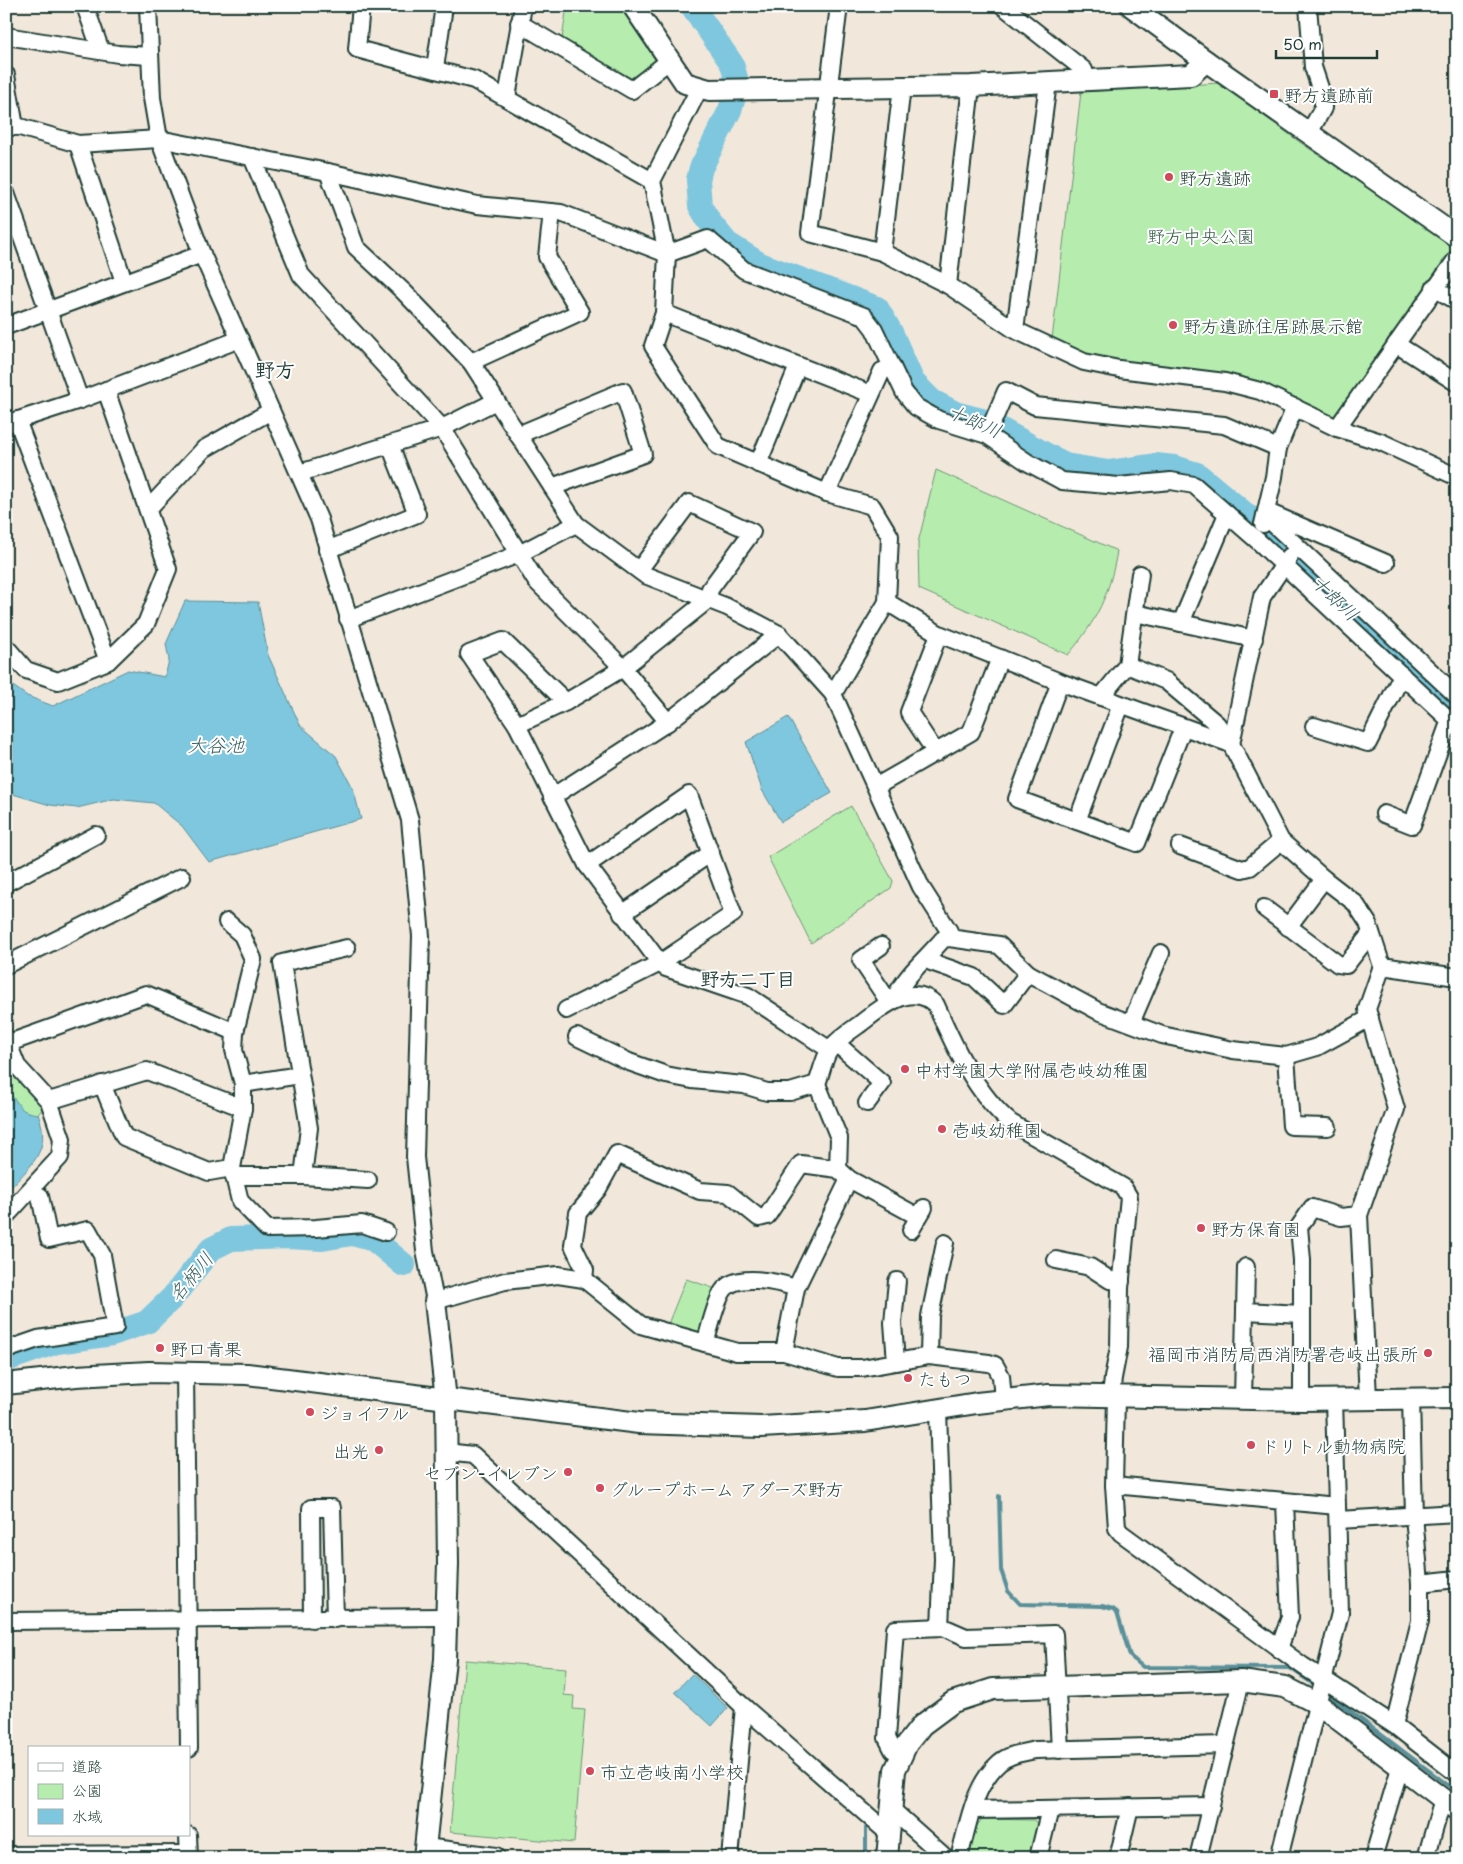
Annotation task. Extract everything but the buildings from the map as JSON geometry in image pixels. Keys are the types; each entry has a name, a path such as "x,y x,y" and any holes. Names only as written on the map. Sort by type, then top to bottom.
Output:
{"street":[{"path":"84,6 101,51"},
{"path":"148,6 152,98 159,139 202,254 319,519 410,820 422,936 415,1157 425,1251 435,1301 446,1400 448,1564 444,1659 424,1852 496,1856 496,1858"},
{"path":"361,6 357,50 435,68 474,80 507,97 652,181"},
{"path":"435,68 444,6"},
{"path":"507,97 523,6"},
{"path":"633,6 685,83 699,89 724,91 829,90 1086,81 1191,75 1206,61"},
{"path":"839,6 810,233 882,252 948,285 1014,330 1084,362 1119,369 1225,382 1260,391 1337,428 1381,442 1457,477"},
{"path":"1003,6 1084,70 1086,81"},
{"path":"1131,6 1206,61 1457,237"},
{"path":"1308,6 1312,67 1323,97 1321,114 1309,133"},
{"path":"519,23 632,90 670,60"},
{"path":"6,36 101,51 150,56"},
{"path":"6,75 9,127 78,144 159,139 328,172 478,205 561,213 667,254 708,239 744,270 864,316 874,329 904,392 916,407 939,420 987,434 1027,462 1062,481 1119,486 1171,481 1194,484 1283,564 1454,724 1412,825 1384,814"},
{"path":"1014,330 1048,83"},
{"path":"948,285 971,86"},
{"path":"882,252 902,87"},
{"path":"699,89 652,181 667,254 664,313 653,346 718,446 827,493 872,506 890,536 887,602 833,694"},
{"path":"78,144 124,282"},
{"path":"252,158 301,275 442,428 536,581 623,668 668,722"},
{"path":"328,172 356,247 404,292 471,362 576,524 639,570 779,634 833,694 922,887 949,931 949,938"},
{"path":"6,193 12,228 50,310 80,400"},
{"path":"471,362 580,312 546,257 552,212"},
{"path":"6,326 202,254"},
{"path":"1337,428 1457,258"},
{"path":"1434,288 1457,301"},
{"path":"664,313 871,394"},
{"path":"108,661 12,422 80,400 240,339"},
{"path":"1396,344 1457,383"},
{"path":"758,464 798,366"},
{"path":"827,493 882,371 892,368"},
{"path":"6,647 26,670 58,681 108,661 146,624 168,569 106,390"},
{"path":"518,435 623,391 643,454 552,488"},
{"path":"987,434 1006,391 1035,406 1224,425 1278,448"},
{"path":"300,473 442,428 496,401"},
{"path":"1258,541 1274,478 1278,448 1295,407"},
{"path":"148,509 204,449 271,410"},
{"path":"327,550 417,514 390,445"},
{"path":"517,724 566,702 623,668 708,600 710,589 752,532 689,503 639,570"},
{"path":"1265,513 1457,696"},
{"path":"1265,513 1386,563"},
{"path":"1180,623 1227,514"},
{"path":"348,620 519,554 576,524"},
{"path":"1231,744 1262,597 1297,545"},
{"path":"1101,697 1127,665 1140,574"},
{"path":"887,602 939,634 1121,705 1231,744"},
{"path":"1135,613 1254,639"},
{"path":"552,797 668,722 779,634"},
{"path":"936,752 909,712 939,634"},
{"path":"566,702 503,641 469,654 517,724 552,797 588,865 622,914 660,963 666,968 748,996 832,1046 882,1083 867,1104"},
{"path":"877,786 971,732 1000,658"},
{"path":"1127,665 1166,681 1217,724 1231,744 1281,841 1324,879 1356,903 1368,922 1382,966 1367,1009 1396,1109 1359,1215 1368,1398"},
{"path":"1314,726 1368,743 1402,675"},
{"path":"1060,682 1017,799 1137,843 1183,728"},
{"path":"1077,821 1121,705"},
{"path":"566,1010 660,963 733,914 689,795 588,865"},
{"path":"6,883 96,834"},
{"path":"1180,846 1242,869 1250,867 1281,841"},
{"path":"622,914 711,853"},
{"path":"6,965 182,877"},
{"path":"1288,926 1324,879"},
{"path":"1264,908 1338,964 1346,966 1371,932"},
{"path":"227,922 242,935 253,959 235,1032 234,1050 243,1084 243,1108 233,1172 240,1201 267,1229 316,1228 362,1224 386,1232"},
{"path":"892,1000 900,986 944,939 949,938 999,945 1028,973 1098,1011 1162,1035 1233,1050 1286,1056 1317,1047 1370,1018"},
{"path":"881,946 860,960 892,1000"},
{"path":"303,1176 309,1128 282,963 347,948"},
{"path":"1131,1023 1162,953"},
{"path":"927,958 931,962 974,977 1004,1005 1028,973"},
{"path":"1382,966 1457,977"},
{"path":"6,1216 60,1157 62,1139 50,1101 17,1066 8,1041 146,994 235,1032"},
{"path":"784,1352 796,1288 843,1174 839,1138 816,1084 832,1046 892,1000 907,996 929,998 936,1005 962,1061 1002,1115 1011,1123 1123,1187 1129,1197 1121,1282 1119,1347 1113,1378 1114,1484 1117,1528 1121,1533 1279,1649 1394,1725 1457,1774"},
{"path":"576,1037 629,1062 666,1075 692,1080 744,1084 767,1092 790,1092 816,1084"},
{"path":"1286,1056 1291,1126 1328,1127"},
{"path":"50,1101 146,1071 243,1108"},
{"path":"243,1084 300,1075"},
{"path":"102,1084 124,1137 209,1172 368,1180"},
{"path":"584,1280 585,1270 573,1245 578,1213 598,1189 617,1154 700,1191 728,1192 759,1218 767,1216 802,1164 843,1174 917,1218"},
{"path":"6,1350 38,1339 115,1327 102,1255 88,1230 50,1240 40,1196"},
{"path":"1302,1400 1302,1260 1299,1227 1312,1208 1341,1217 1359,1215"},
{"path":"929,1356 930,1316 945,1243"},
{"path":"1056,1260 1090,1267 1110,1280 1121,1282"},
{"path":"1243,1399 1246,1268"},
{"path":"435,1301 505,1280 558,1275 584,1280 641,1325 738,1352 784,1352 838,1368 862,1368 929,1356 996,1366 1001,1376 1003,1400"},
{"path":"705,1343 723,1290 737,1280 772,1281 796,1288"},
{"path":"896,1362 893,1323 897,1281"},
{"path":"1246,1311 1302,1314"},
{"path":"186,1371 189,1746"},
{"path":"6,1384 76,1376 186,1371 247,1374 639,1423 761,1426 865,1421 1049,1395 1114,1398 1302,1400 1457,1398"},
{"path":"1394,1725 1420,1621 1420,1583 1414,1516 1411,1398"},
{"path":"1279,1858 1325,1680 1340,1613 1334,1399"},
{"path":"938,1410 943,1559 940,1627"},
{"path":"446,1452 472,1455 744,1707 890,1849"},
{"path":"1114,1484 1285,1502 1337,1513 1414,1516 1457,1513"},
{"path":"1279,1649 1290,1618 1285,1502"},
{"path":"312,1619 311,1508 332,1508 335,1618"},
{"path":"1420,1583 1457,1579"},
{"path":"6,1622 445,1617"},
{"path":"902,1752 893,1750 887,1738 896,1629 940,1627 966,1637 1054,1634 1060,1750"},
{"path":"890,1849 890,1808 895,1770 902,1752 922,1725 953,1702 993,1689 1241,1681 1286,1687 1318,1704 1450,1804 1426,1858"},
{"path":"1198,1858 1241,1681"},
{"path":"730,1858 744,1707"},
{"path":"959,1858 980,1786 999,1762 1014,1754 1060,1750 1225,1745"},
{"path":"1373,1858 1400,1768"},
{"path":"1118,1858 1130,1806"},
{"path":"973,1810 1211,1806"},
{"path":"890,1808 946,1858"},
{"path":"1038,1858 1050,1809"},
{"path":"6,1855 188,1856 188,1836"}],"green space":[{"path":"567,6 619,6 656,61 631,78 562,39"},
{"name":"野方中央公園","path":"1219,83 1301,143 1456,247 1335,418 1306,404 1226,375 1088,357 1052,340 1081,92"},
{"path":"936,470 1117,551 1110,581 1100,607 1078,643 1068,655 919,589 918,543"},
{"path":"851,806 893,881 891,888 811,943 768,857"},
{"path":"6,1051 44,1107 36,1117 6,1105"},
{"path":"686,1279 719,1290 705,1335 668,1324"},
{"path":"465,1660 566,1668 564,1695 574,1696 573,1709 585,1710 574,1843 450,1832"},
{"path":"982,1819 1034,1820 1040,1827 1032,1858 968,1858 975,1828"}],"water":[{"name":"大谷池","path":"185,601 258,602 268,655 300,725 336,756 353,788 361,819 209,862 182,826 154,803 114,799 77,808 50,805 6,792 6,681 27,696 53,706 128,670 165,677 169,660 166,644"},
{"path":"788,717 832,793 781,822 762,790 746,742"},
{"path":"10,1094 23,1110 38,1114 43,1139 41,1149 36,1158 6,1193 6,1095"},
{"path":"692,1674 728,1708 712,1726 675,1692"}],"waterway":[{"name":"十郎川","path":"692,6 732,64 738,85 730,110 701,168 698,180 700,206 709,221 727,243 760,264 877,308 891,332 913,382 932,401 955,413 986,421 1065,465 1108,472 1156,465 1174,467 1197,474 1273,537 1457,712"},
{"name":"名柄川","path":"6,1360 57,1342 112,1334 147,1322 172,1298 211,1249 231,1239 289,1237 322,1239 352,1234 374,1240 404,1265"},
{"path":"999,1496 1001,1570 1008,1591 1020,1604 1102,1606 1113,1609 1117,1612 1130,1656 1143,1667 1290,1668 1318,1687"},
{"path":"1325,1692 1457,1792"},
{"path":"866,1828 866,1858"}],"place":[{"name":"野方遺跡前","path":"1274,94"},
{"name":"野方遺跡","path":"1169,177"},
{"name":"野方遺跡住居跡展示館","path":"1173,325"},
{"name":"中村学園大学附属壱岐幼稚園","path":"905,1069"},
{"name":"壱岐幼稚園","path":"942,1129"},
{"name":"野方保育園","path":"1201,1228"},
{"name":"野口青果","path":"160,1348"},
{"name":"福岡市消防局西消防署壱岐出張所","path":"1428,1353"},
{"name":"たもつ","path":"908,1378"},
{"name":"ジョイフル","path":"310,1412"},
{"name":"ドリトル動物病院","path":"1251,1445"},
{"name":"出光","path":"379,1450"},
{"name":"セブン-イレブン","path":"568,1472"},
{"name":"グループホーム アダーズ野方","path":"600,1488"},
{"name":"市立壱岐南小学校","path":"590,1771"}],"district":[{"name":"野方","path":"275,369"},
{"name":"野方二丁目","path":"748,978"}]}
